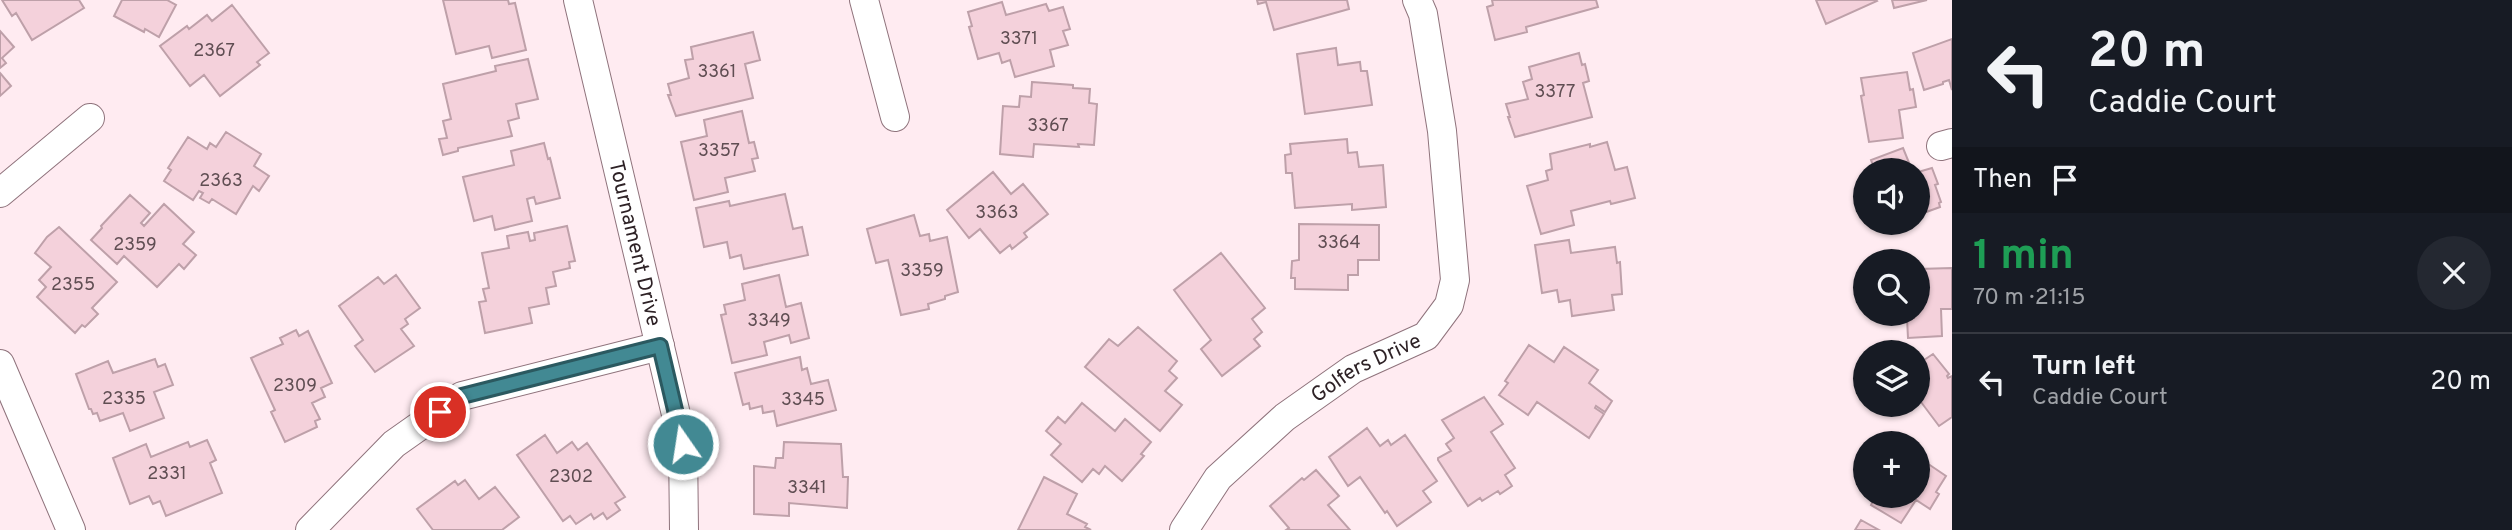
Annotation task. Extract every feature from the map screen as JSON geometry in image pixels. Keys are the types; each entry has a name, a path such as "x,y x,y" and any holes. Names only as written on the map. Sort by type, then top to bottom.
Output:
{"street":[{"path":"864,0 895,117"},
{"name":"Golfers Drive","path":"1184,530 1218,478 1285,417 1353,369 1426,336 1449,305 1455,280 1442,131 1423,14 1417,0"},
{"name":"Tournament Drive","path":"583,1 683,444 684,530"},
{"path":"0,193 90,118"},
{"path":"310,530 394,444 462,396 660,346"},
{"path":"0,364 71,530"}],"building":[{"path":"2,0 79,0 84,8 32,40 16,13 12,16"},
{"path":"122,0 167,0 176,5 159,37 114,16"},
{"path":"443,0 508,0 509,4 515,3 526,50 492,58 489,46 456,54"},
{"path":"1257,0 1347,0 1349,9 1274,30 1266,2 1258,4"},
{"path":"1492,0 1596,0 1598,7 1526,27 1527,32 1495,40 1487,7 1493,5"},
{"path":"1816,0 1876,0 1877,1 1826,24"},
{"path":"1892,0 1927,0 1894,8"},
{"path":"1002,2 1006,15 1046,4 1049,11 1063,7 1070,29 1063,31 1068,45 1050,50 1054,66 1015,77 1010,60 1002,63 999,53 978,59 969,27 972,26 968,12"},
{"path":"232,5 269,53 257,62 260,65 220,96 204,75 190,86 160,46 187,26 189,29 207,15 212,21"},
{"path":"0,31 14,47 2,58 6,63 0,68"},
{"path":"753,32 760,60 745,64 753,98 676,116 668,95 671,95 668,84 689,78 685,60 693,59 691,47"},
{"path":"1952,39 1952,90 1949,80 1924,90 1913,53"},
{"path":"1336,48 1338,65 1360,62 1361,71 1367,71 1372,105 1305,114 1297,54"},
{"path":"1579,53 1589,81 1583,83 1592,117 1515,137 1506,104 1528,99 1523,82 1532,79 1529,67"},
{"path":"528,59 538,99 516,104 519,118 508,121 512,136 458,148 458,151 443,155 439,139 447,138 443,121 451,119 443,84 496,71 495,66"},
{"path":"1907,72 1916,107 1899,110 1903,138 1869,142 1861,96 1864,95 1861,78"},
{"path":"0,73 11,86 0,96"},
{"path":"1032,82 1090,89 1089,103 1097,104 1094,145 1078,144 1079,147 1034,144 1033,157 1000,154 1003,106 1019,107 1020,96 1031,97"},
{"path":"742,111 749,143 754,142 758,158 752,159 755,171 725,178 728,192 694,200 681,142 707,136 704,120"},
{"path":"226,132 261,154 254,166 269,176 259,191 253,186 236,214 212,199 209,203 200,198 203,193 199,191 193,200 164,181 171,170 168,168 188,137 207,149 210,143 216,147"},
{"path":"1347,139 1348,153 1357,152 1359,167 1383,165 1386,207 1352,210 1352,204 1295,208 1292,173 1286,173 1285,155 1291,154 1290,144"},
{"path":"1607,142 1615,170 1627,167 1635,198 1571,211 1574,225 1541,234 1527,186 1548,180 1546,171 1552,169 1550,154"},
{"path":"544,143 560,198 536,204 534,197 527,199 532,221 495,230 492,216 474,221 463,177 514,165 511,151"},
{"path":"1903,148 1907,158 1876,158"},
{"path":"1930,169 1938,184 1935,185 1941,202 1940,207 1930,211"},
{"path":"993,172 1011,194 1023,184 1048,214 1024,233 1027,237 1012,249 1010,245 1000,253 980,229 969,238 947,210"},
{"path":"785,194 793,229 802,227 808,255 744,269 741,255 730,258 727,242 704,247 696,208 729,201 730,206"},
{"path":"130,195 150,213 141,223 144,226 164,204 194,232 183,244 196,255 184,269 179,264 157,287 124,256 117,264 91,240"},
{"path":"914,215 920,236 929,234 930,241 947,237 958,292 928,304 929,309 901,315 888,260 876,263 867,229"},
{"path":"1299,224 1379,225 1379,260 1358,260 1358,275 1348,275 1348,290 1295,289 1295,278 1291,278 1292,261 1299,260"},
{"path":"567,226 575,261 569,262 570,268 553,272 556,286 546,288 549,304 529,308 532,323 485,333 479,302 486,301 483,289 489,288 482,253 509,248 507,236 528,232 530,241 535,240 534,233"},
{"path":"59,227 117,282 92,308 98,314 75,333 37,297 46,287 39,280 51,267 35,253"},
{"path":"1569,240 1571,253 1615,247 1617,263 1620,262 1622,294 1612,295 1614,310 1572,316 1570,300 1559,302 1557,290 1542,293 1535,245"},
{"path":"1221,253 1265,308 1252,319 1262,332 1254,339 1260,346 1222,376 1201,349 1211,340 1174,290"},
{"path":"1952,268 1952,309 1941,309 1942,336 1908,338 1907,326 1930,326 1930,269"},
{"path":"396,275 420,308 405,319 408,324 401,329 414,346 375,372 355,346 363,340 339,306 378,277 384,284"},
{"path":"779,275 786,307 801,303 809,338 791,343 789,335 764,342 767,355 732,363 721,315 726,314 724,305 745,300 742,284"},
{"path":"1138,327 1177,361 1169,371 1177,378 1165,391 1182,405 1160,431 1085,367 1109,339 1118,346"},
{"path":"296,330 299,336 308,331 332,383 321,388 325,397 312,403 320,419 315,421 317,427 285,442 271,412 275,410 251,358 283,344 280,338"},
{"path":"1529,345 1554,362 1564,347 1598,370 1589,383 1612,401 1605,412 1596,406 1595,408 1604,414 1589,438 1537,402 1528,415 1499,395"},
{"path":"1933,354 1949,374 1948,378 1952,376 1952,417 1939,426 1930,414 1930,356"},
{"path":"800,357 802,370 807,368 811,384 828,380 836,410 777,426 774,411 763,413 762,406 750,409 749,403 743,405 735,373"},
{"path":"155,359 158,367 165,364 173,385 154,392 164,418 130,431 123,413 100,421 97,413 93,414 76,374 108,361 113,373"},
{"path":"1484,397 1503,424 1491,432 1515,468 1505,475 1512,486 1482,501 1480,498 1468,506 1438,460 1451,451 1446,444 1454,438 1442,420"},
{"path":"1082,403 1115,431 1125,419 1151,442 1141,454 1144,456 1122,481 1105,466 1099,474 1093,469 1082,482 1051,455 1061,444 1046,431 1058,417 1065,423"},
{"path":"1367,428 1380,446 1388,440 1391,445 1405,435 1437,481 1423,491 1431,502 1397,526 1360,477 1348,486 1329,457"},
{"path":"545,435 557,453 572,442 578,450 587,443 625,497 615,503 620,510 607,519 603,513 594,519 591,514 576,524 570,516 563,521 517,455"},
{"path":"207,440 216,460 210,463 222,493 166,516 160,501 153,504 149,496 130,504 113,458 146,444 151,457 188,442 190,447"},
{"path":"784,442 841,444 843,477 848,477 847,508 789,503 789,516 754,514 754,466 775,468 776,458 783,458"},
{"path":"1930,465 1946,476 1928,508"},
{"path":"1316,470 1339,496 1328,505 1350,530 1286,530 1289,528 1270,506 1302,478 1304,480"},
{"path":"1044,477 1077,494 1067,514 1087,524 1085,527 1091,530 1018,530"},
{"path":"465,480 479,499 495,487 519,517 502,530 433,530 417,509 455,481 458,485"},
{"path":"1876,508 1911,508 1901,523"},
{"path":"1861,520 1879,530 1855,530"}],"route":[{"path":"440,412 462,396 660,346 683,444"}]}
